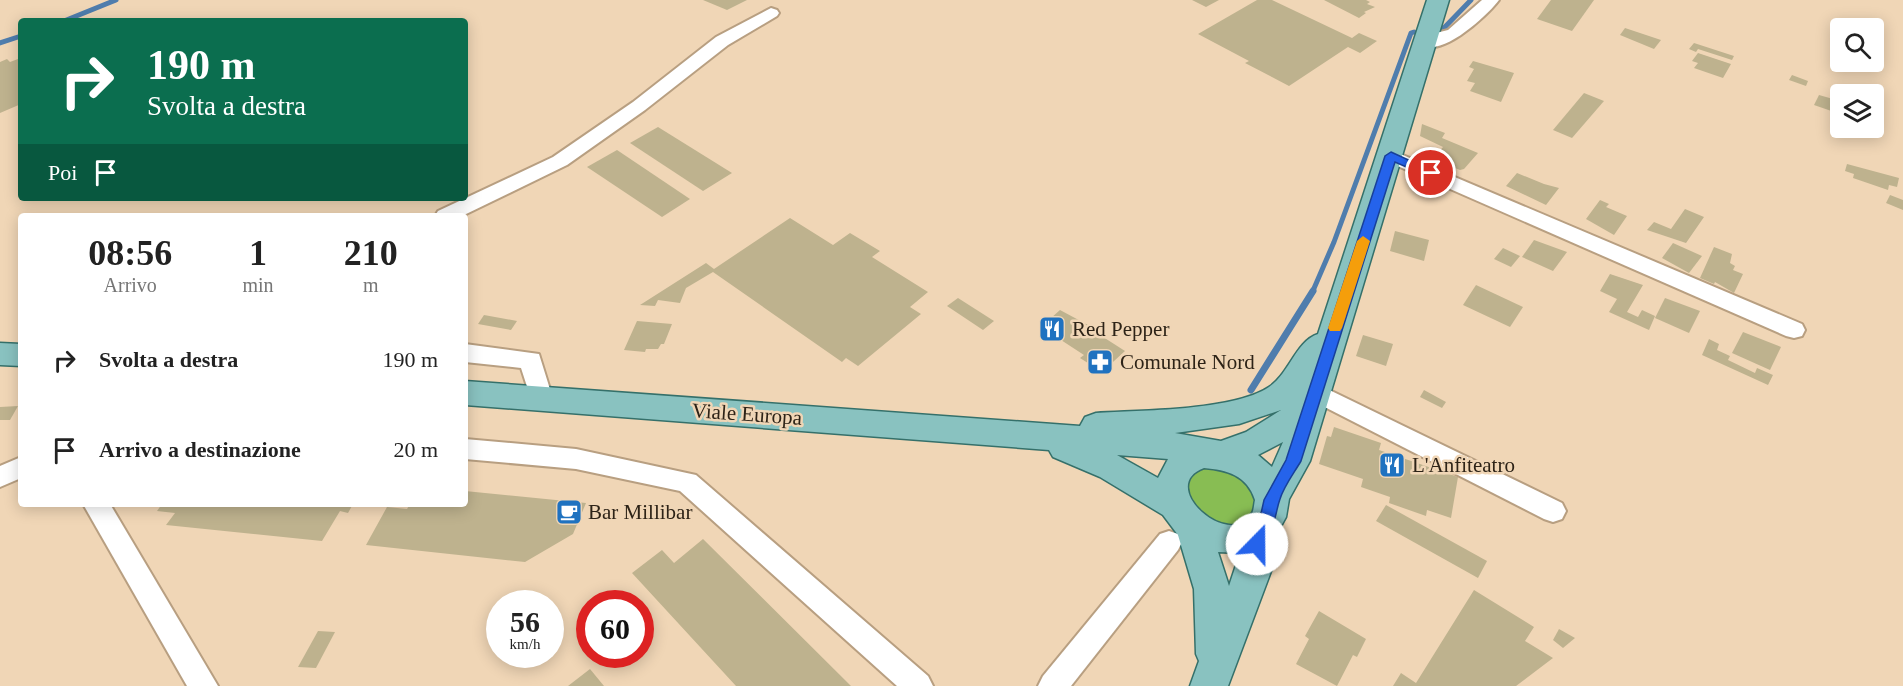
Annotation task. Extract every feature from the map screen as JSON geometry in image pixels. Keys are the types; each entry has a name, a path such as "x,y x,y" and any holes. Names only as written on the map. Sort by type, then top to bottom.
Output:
{"main road":[{"path":"1178,525 1220,538 1233,539 1264,515 1293,461 1391,156 1438,0"},
{"name":"Viale Europa","path":"1028,436 1086,427 1196,417 1256,407 1278,398 1293,384 1340,313"},
{"path":"0,354 18,356"},
{"name":"Viale Europa","path":"468,393 1176,446 1222,455"},
{"path":"1212,676 1212,589 1178,525 1171,481 1184,463 1195,457 1222,455 1257,441 1287,424 1313,396"},
{"name":"Viale Europa","path":"1028,436 1081,453 1112,467 1178,525"},
{"path":"1212,676 1258,558 1268,487 1249,466 1222,455"}],"street":[{"path":"1425,41 1440,41 1451,37 1491,0"},
{"path":"451,213 560,161 639,106 722,40 771,13"},
{"path":"1391,156 1794,330"},
{"path":"468,353 531,360 541,399"},
{"path":"1313,396 1553,511"},
{"path":"468,448 576,459 687,482 918,686"},
{"path":"0,477 18,468"},
{"path":"98,507 203,686"},
{"path":"1053,686 1178,525"}],"green space":[{"path":"1201,464 1247,475 1258,505 1246,522 1221,526 1188,507 1184,477"}],"building":[{"path":"703,0 747,0 727,10"},
{"path":"1192,0 1219,0 1206,7"},
{"path":"1257,0 1272,0 1352,38 1359,33 1377,41 1360,53 1348,47 1289,86 1245,63 1249,61 1198,34"},
{"path":"1324,0 1366,0 1370,2 1367,4 1375,7 1364,12 1366,13 1359,18"},
{"path":"1551,0 1594,0 1572,31 1537,19"},
{"path":"1625,28 1661,40 1654,49 1620,35"},
{"path":"1694,43 1734,56 1732,60 1698,49 1696,52 1689,49"},
{"path":"1698,53 1731,64 1723,78 1694,68 1698,63 1692,61"},
{"path":"7,59 10,62 18,59 18,105 0,113 0,62"},
{"path":"1473,61 1514,73 1501,102 1470,91 1475,83 1467,81 1474,69 1469,67"},
{"path":"1792,75 1808,81 1806,86 1789,80"},
{"path":"1584,93 1604,101 1572,138 1553,130"},
{"path":"1819,95 1830,98 1830,111 1814,105"},
{"path":"1422,124 1445,133 1442,138 1478,153 1464,169 1460,170 1433,159 1443,147 1420,136"},
{"path":"658,127 732,173 703,191 630,143"},
{"path":"617,150 690,199 662,217 587,167"},
{"path":"1847,164 1899,178 1897,187 1889,185 1888,190 1853,178 1854,174 1845,171"},
{"path":"1517,173 1559,188 1546,205 1506,186"},
{"path":"1890,195 1903,200 1903,210 1886,203"},
{"path":"1600,200 1609,204 1606,207 1627,216 1614,235 1586,219"},
{"path":"1685,209 1704,217 1686,243 1647,230 1654,222 1671,229"},
{"path":"790,218 833,245 850,233 880,251 872,257 928,292 910,307 921,314 858,366 846,358 842,362 713,272 686,288 680,303 658,300 655,306 640,305 706,263 714,269"},
{"path":"1395,231 1429,240 1424,261 1390,251"},
{"path":"1534,240 1567,252 1553,271 1522,257"},
{"path":"1673,243 1702,256 1689,273 1662,258"},
{"path":"1714,247 1732,254 1730,263 1735,266 1733,270 1743,274 1734,293 1715,282 1714,284 1700,278"},
{"path":"1503,248 1520,256 1511,267 1494,259"},
{"path":"1610,274 1643,285 1627,312 1638,317 1642,310 1655,316 1649,330 1609,312 1617,299 1600,291"},
{"path":"1476,285 1523,307 1510,327 1463,305"},
{"path":"958,298 994,321 983,330 947,306"},
{"path":"1665,298 1700,311 1689,333 1655,318"},
{"path":"1060,310 1103,333 1100,335 1125,351 1102,372 1080,358 1084,355 1041,327"},
{"path":"484,315 517,321 511,330 478,324"},
{"path":"637,321 672,324 664,344 661,344 658,349 646,349 645,352 624,350"},
{"path":"1743,332 1781,347 1770,370 1732,353"},
{"path":"1363,335 1393,344 1386,366 1356,356"},
{"path":"1709,339 1719,344 1717,350 1730,356 1728,360 1755,373 1757,368 1773,375 1768,385 1702,355"},
{"path":"1424,390 1446,402 1442,408 1420,397"},
{"path":"18,406 10,420 0,420 0,407"},
{"path":"1334,427 1381,443 1379,450 1458,477 1451,518 1427,510 1426,516 1389,503 1390,497 1361,487 1363,479 1319,464 1327,436 1331,437"},
{"path":"468,491 586,503 573,534 525,562 366,545 387,507 407,509 408,507 468,507"},
{"path":"1386,505 1487,561 1478,578 1376,521"},
{"path":"160,507 351,507 348,513 340,511 322,541 166,525 175,513 157,511"},
{"path":"703,539 851,686 736,686 654,597 654,590 648,590 632,573 662,550 674,563"},
{"path":"1474,590 1534,627 1525,641 1553,658 1516,686 1393,686 1401,673 1416,683"},
{"path":"1319,611 1366,639 1357,657 1353,655 1337,686 1296,664 1309,639 1305,636"},
{"path":"1559,629 1575,638 1563,648 1553,640"},
{"path":"318,631 335,632 316,668 298,667"},
{"path":"590,669 604,686 568,686"}],"waterway":[{"path":"71,18 116,0"},
{"path":"1442,30 1471,0"},
{"path":"1313,292 1334,242 1411,33 1414,32"},
{"path":"0,43 18,37"},
{"path":"1251,390 1313,292"}],"slow traffic":[{"path":"1335,328 1363,241"}],"place":[{"name":"Red Pepper","path":"1052,329"},
{"name":"Comunale Nord","path":"1100,362"},
{"name":"L'Anfiteatro","path":"1392,465"},
{"name":"Bar Millibar","path":"569,512"}],"route":[{"path":"1257,544 1257,531 1266,523 1271,512 1272,500 1293,461 1391,156 1431,173"}]}
